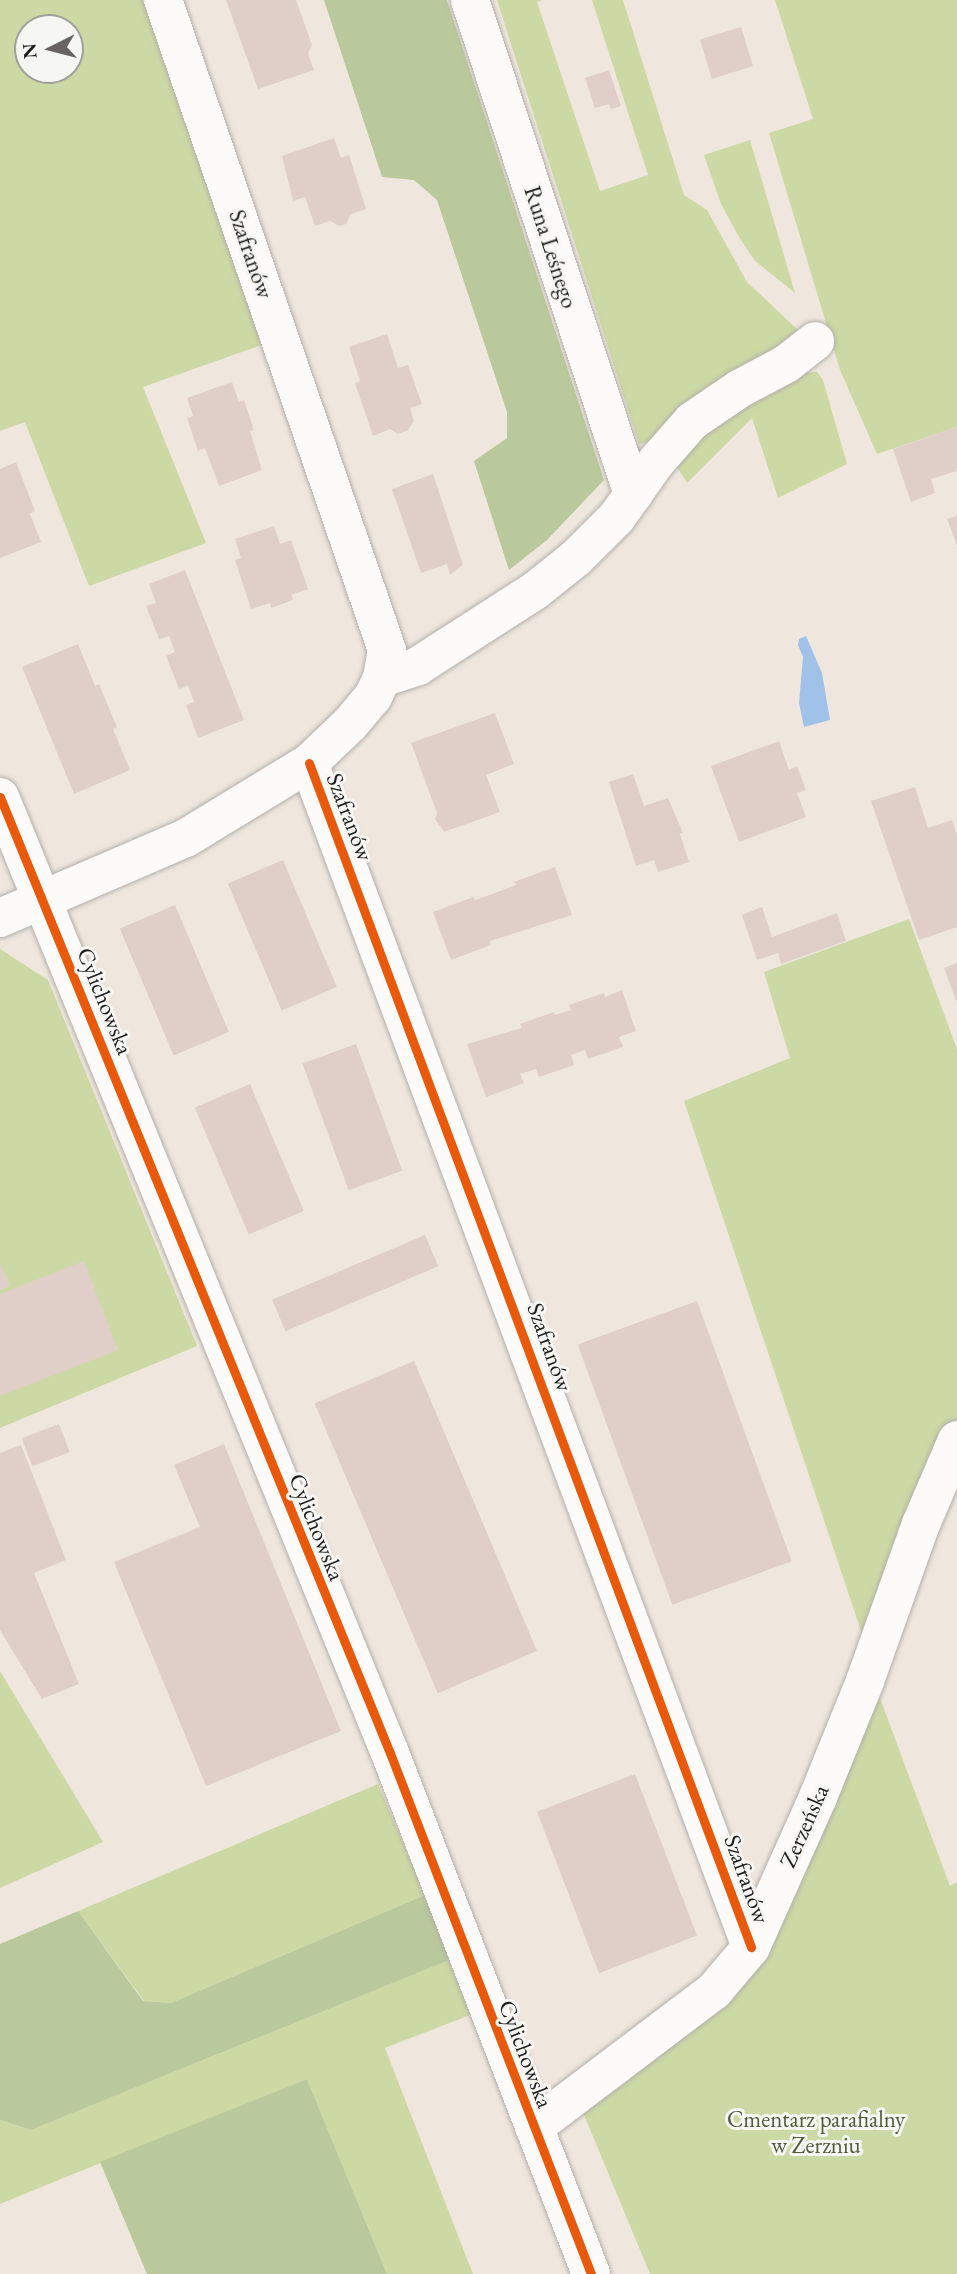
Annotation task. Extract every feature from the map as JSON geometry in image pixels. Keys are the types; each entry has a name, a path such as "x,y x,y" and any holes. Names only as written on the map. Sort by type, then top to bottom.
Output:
{"street":[{"name":"Szafranów","path":"163,0 387,650 382,678 373,697 350,724 309,763 751,1947"},
{"name":"Runa Leśnego","path":"470,0 633,495"},
{"path":"382,678 418,666 536,590 617,517 662,454 692,421 739,389 786,364 815,341"},
{"path":"0,918 186,838 309,763"},
{"name":"Cylichowska","path":"0,797 231,1370 390,1753 591,2274"},
{"name":"Zerzeńska","path":"534,2127 714,1991 751,1947 829,1771 921,1524 957,1440"}],"green space":[{"path":"0,0 143,0 262,345 143,387 206,543 89,586 25,422 0,431"},
{"path":"324,0 447,0 604,480 547,540 509,570 474,461 507,438 507,412 437,200 414,180 382,177"},
{"path":"497,0 542,0 537,2 600,191 648,175 592,0 623,0 684,195 707,210 747,282 798,330 653,441 639,444"},
{"path":"775,0 957,0 957,427 877,454 840,370 769,133 813,119"},
{"path":"750,140 795,293 755,261 739,237 721,204 704,155"},
{"path":"817,372 823,380 847,464 778,498 752,418 687,483 674,462 695,435 804,373"},
{"path":"909,919 957,1049 957,1418 866,1646 684,1101 790,1058 764,972"},
{"path":"0,949 48,980 197,1346 0,1428"},
{"path":"0,1671 103,1842 0,1888"},
{"name":"Cmentarz parafialny w Zerzniu","path":"878,1693 950,1886 957,1882 957,2274 650,2274 582,2110 624,2084 693,2023"},
{"path":"378,1784 425,1895 171,2003 144,2001 78,1911"},
{"path":"425,1895 452,1959 31,2130 0,2120 0,1944 78,1911 143,2001 171,2003"},
{"path":"452,1959 475,2013 385,2048 473,2274 387,2274 307,2079 0,2204 0,2120 31,2130"},
{"path":"307,2079 387,2274 147,2274 100,2162"}],"water":[{"path":"806,636 822,673 830,720 804,727 799,703 803,657 798,645 799,639"}],"building":[{"path":"226,0 296,0 312,45 308,54 314,70 258,89"},
{"path":"741,27 753,66 712,79 700,40"},
{"path":"609,70 621,106 611,109 609,104 595,108 585,78"},
{"path":"334,138 341,158 349,155 366,209 351,214 346,224 339,226 330,221 315,226 305,197 293,201 282,156"},
{"path":"387,334 398,368 408,365 422,404 410,408 414,421 408,430 398,434 390,429 373,436 355,383 360,381 349,347"},
{"path":"232,382 239,402 244,400 254,430 250,431 262,470 219,486 205,448 198,451 187,418 193,416 187,398"},
{"path":"957,427 957,471 931,479 935,493 911,502 893,449"},
{"path":"16,462 35,511 30,514 41,542 0,558 0,469"},
{"path":"433,474 463,565 450,575 447,564 421,573 392,489"},
{"path":"957,516 957,546 947,519"},
{"path":"274,526 280,544 291,540 308,589 291,595 293,600 271,608 270,603 251,609 235,560 241,558 235,539"},
{"path":"185,570 244,720 198,738 186,705 194,702 188,685 179,689 166,656 175,652 169,636 159,639 146,606 156,603 149,584"},
{"path":"78,644 95,686 99,684 117,727 113,729 130,770 74,794 22,667"},
{"path":"495,713 514,764 486,775 500,812 444,832 435,819 437,813 411,743"},
{"path":"779,741 789,770 797,766 806,790 797,793 806,817 739,842 711,766"},
{"path":"633,774 644,806 668,798 683,833 680,834 689,862 658,872 654,860 636,866 609,782"},
{"path":"915,787 928,828 952,820 957,835 957,927 919,940 871,801"},
{"path":"283,860 337,987 282,1010 228,883"},
{"path":"555,867 572,915 490,941 491,945 451,960 433,912 473,897 475,900 495,893 516,885 514,882"},
{"path":"175,905 229,1032 174,1055 120,928"},
{"path":"762,907 772,937 837,913 846,941 781,964 778,953 757,960 742,915"},
{"path":"957,963 957,1003 944,968"},
{"path":"622,990 636,1031 619,1037 623,1047 588,1059 585,1050 571,1055 574,1065 539,1077 536,1069 520,1074 524,1083 486,1097 467,1044 522,1028 520,1024 554,1012 555,1015 571,1010 569,1005 604,993 605,997"},
{"path":"356,1044 402,1171 349,1190 302,1063"},
{"path":"250,1084 304,1211 249,1234 195,1107"},
{"path":"425,1235 438,1266 285,1331 272,1300"},
{"path":"84,1261 118,1350 0,1396 0,1294"},
{"path":"0,1263 10,1286 0,1290"},
{"path":"697,1301 792,1561 672,1605 578,1344"},
{"path":"414,1361 537,1651 438,1693 315,1403"},
{"path":"59,1424 70,1452 32,1466 22,1438"},
{"path":"224,1444 341,1731 206,1786 114,1562 200,1527 174,1465"},
{"path":"21,1445 66,1560 34,1573 79,1684 42,1699 0,1630 0,1453"},
{"path":"635,1774 697,1936 599,1973 537,1812"}],"cycle path":[{"path":"309,763 751,1947"},
{"path":"0,797 390,1753 591,2274"}]}
